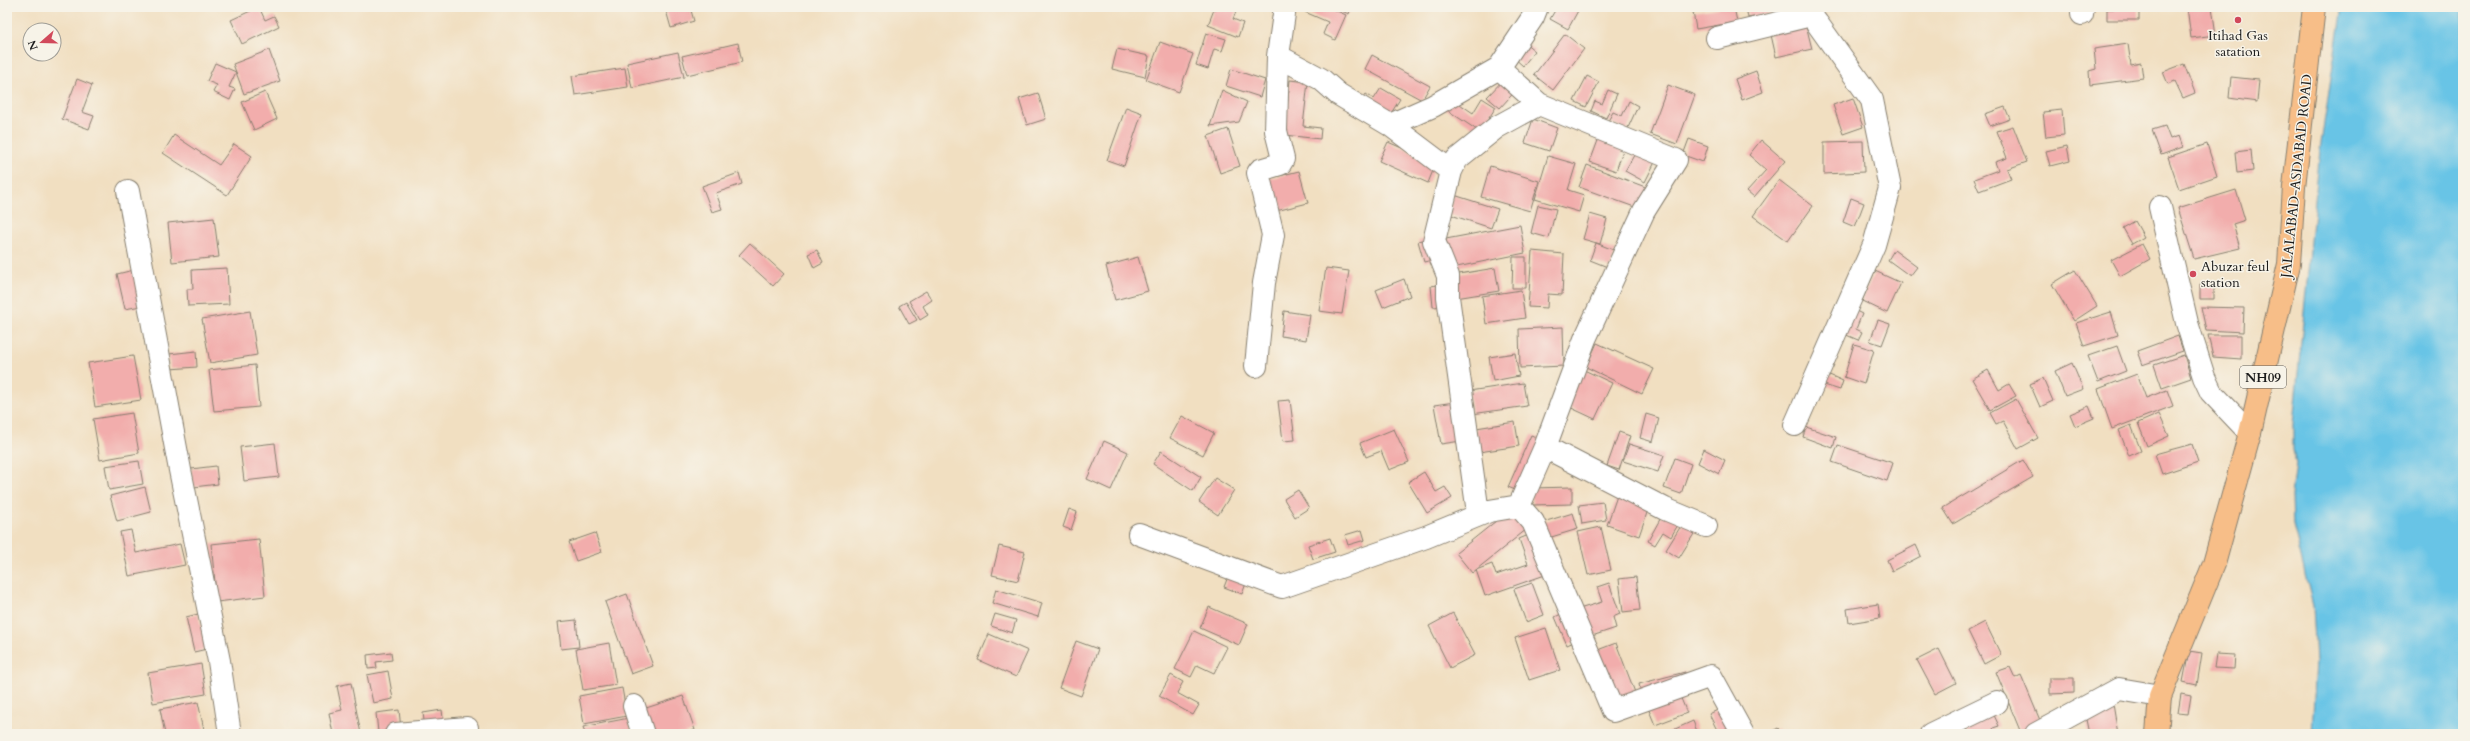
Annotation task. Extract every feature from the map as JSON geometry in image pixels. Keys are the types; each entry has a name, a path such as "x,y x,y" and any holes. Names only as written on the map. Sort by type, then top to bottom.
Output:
{"main road":[{"name":"JALALABAD-ASDABAD ROAD","path":"2157,734 2160,696 2214,564 2250,433 2289,264 2294,187 2314,7"}],"street":[{"path":"1256,366 1264,283 1273,234 1258,173 1260,170 1280,164 1283,159 1276,131 1278,56 1285,7"},
{"path":"1390,125 1433,106 1499,68 1533,17 1537,7"},
{"path":"1717,38 1811,11 1872,100 1890,188 1874,245 1794,425"},
{"path":"1278,56 1321,79 1338,94 1390,125 1450,172"},
{"path":"1499,68 1538,104 1676,160 1644,211 1585,339 1545,447 1519,506"},
{"path":"1519,506 1478,513 1448,297 1448,276 1434,241 1450,172 1457,159 1497,127 1538,104"},
{"path":"128,191 180,470 219,660 230,734"},
{"path":"2160,207 2188,323 2204,377 2211,392 2250,433"},
{"path":"1545,447 1665,509 1706,526"},
{"path":"1519,506 1533,522 1613,711 1711,676 1743,734"},
{"path":"1139,534 1282,588 1426,537 1489,511"},
{"path":"2036,734 2119,689 2160,696"},
{"path":"1931,734 1997,702"},
{"path":"634,706 644,734"},
{"path":"396,734 467,728"}],"water":[{"path":"2342,7 2463,7 2463,734 2312,734 2316,661 2313,606 2293,525 2292,496 2296,463 2293,450 2293,424 2320,150"}],"building":[{"path":"259,7 265,20 274,16 279,26 242,44 231,20"},
{"path":"665,7 690,7 694,21 671,28"},
{"path":"1215,7 1238,7 1233,19 1243,23 1238,37 1208,25"},
{"path":"1307,7 1328,7 1346,15 1335,40 1323,34 1328,22 1305,12"},
{"path":"1332,7 1351,7 1349,14"},
{"path":"1557,7 1580,7 1568,29 1550,19"},
{"path":"1723,7 1734,7 1737,22 1696,29 1693,12"},
{"path":"1746,7 1791,7 1791,10 1748,18"},
{"path":"2187,7 2212,7 2216,35 2191,38"},
{"path":"2139,8 2139,20 2107,20 2107,9"},
{"path":"1806,25 1812,49 1776,57 1769,26"},
{"path":"1206,33 1226,39 1222,51 1214,49 1208,69 1196,65"},
{"path":"1565,34 1584,49 1553,90 1534,75"},
{"path":"1160,42 1193,54 1179,92 1146,80"},
{"path":"1524,42 1535,51 1523,66 1512,56"},
{"path":"738,43 742,62 687,75 682,56"},
{"path":"2128,44 2131,65 2141,63 2143,78 2090,85 2089,71 2096,69 2094,49"},
{"path":"1117,49 1149,56 1145,77 1112,69"},
{"path":"269,50 280,81 244,94 233,64"},
{"path":"678,52 684,77 632,88 627,63"},
{"path":"1372,55 1430,86 1422,100 1365,69"},
{"path":"215,63 236,72 229,87 235,89 230,100 213,92 217,85 207,81"},
{"path":"2184,64 2195,93 2183,98 2175,81 2168,84 2163,72"},
{"path":"625,68 628,87 575,95 572,76"},
{"path":"1231,69 1265,80 1260,97 1226,86"},
{"path":"1756,71 1763,92 1742,100 1735,79"},
{"path":"1587,76 1599,82 1586,107 1574,101"},
{"path":"1506,77 1518,88 1500,108 1487,97"},
{"path":"2231,77 2259,80 2257,102 2229,98"},
{"path":"77,79 92,85 82,112 94,116 89,129 62,119"},
{"path":"1290,80 1308,82 1303,126 1321,128 1320,139 1284,135"},
{"path":"1668,85 1695,95 1677,144 1650,134"},
{"path":"1381,88 1400,99 1388,118 1361,101 1366,94 1374,99"},
{"path":"1222,90 1247,102 1239,122 1210,126"},
{"path":"1608,90 1617,94 1606,118 1591,111 1595,101 1602,104"},
{"path":"265,92 277,119 254,130 242,102"},
{"path":"1038,93 1046,119 1027,125 1019,99"},
{"path":"1451,98 1473,113 1482,98 1496,107 1480,132 1444,108"},
{"path":"1853,98 1863,127 1843,134 1833,105"},
{"path":"1629,101 1638,106 1627,130 1608,121 1613,112 1622,116"},
{"path":"1126,107 1142,113 1124,166 1107,160"},
{"path":"2005,107 2010,119 1990,126 1985,114"},
{"path":"2062,110 2064,135 2046,137 2043,112"},
{"path":"1533,119 1557,128 1549,151 1525,143"},
{"path":"2013,126 2027,162 2007,169 2011,179 1979,191 1974,179 1998,170 1995,162 2007,158 1997,131"},
{"path":"2165,126 2170,139 2179,136 2183,147 2161,155 2152,130"},
{"path":"1228,129 1240,166 1220,173 1208,136"},
{"path":"174,135 219,165 234,144 252,156 227,195 163,153"},
{"path":"1600,135 1625,144 1616,171 1590,162"},
{"path":"1689,139 1708,146 1703,162 1683,155"},
{"path":"1761,140 1785,161 1754,197 1747,191 1766,170 1749,155"},
{"path":"1863,141 1864,172 1824,174 1824,142"},
{"path":"1388,142 1436,163 1428,183 1379,161"},
{"path":"2207,144 2217,176 2179,189 2168,157"},
{"path":"2067,146 2070,161 2050,166 2046,151"},
{"path":"1637,150 1656,160 1645,182 1625,171"},
{"path":"2251,150 2253,171 2237,173 2235,152"},
{"path":"1548,156 1576,164 1568,190 1584,195 1579,212 1535,199"},
{"path":"1587,165 1648,188 1640,209 1579,187"},
{"path":"1490,166 1539,181 1530,211 1481,197"},
{"path":"1299,171 1308,203 1276,211 1267,179"},
{"path":"739,173 742,184 716,193 722,209 712,212 702,186"},
{"path":"1779,180 1813,206 1788,241 1753,216"},
{"path":"2236,190 2245,220 2233,224 2240,248 2194,259 2178,208"},
{"path":"1454,195 1498,209 1491,228 1448,214"},
{"path":"1851,198 1864,203 1855,227 1843,222"},
{"path":"1538,205 1556,209 1549,238 1531,233"},
{"path":"1590,214 1607,219 1600,244 1583,239"},
{"path":"214,218 219,257 172,262 168,223"},
{"path":"2135,221 2144,237 2132,244 2123,228"},
{"path":"1520,225 1525,253 1452,268 1446,239"},
{"path":"1431,237 1437,259 1424,262 1418,241"},
{"path":"750,243 784,274 773,286 739,255"},
{"path":"1596,243 1616,251 1610,268 1590,260"},
{"path":"2142,244 2150,259 2120,276 2111,260"},
{"path":"817,250 823,263 814,268 808,254"},
{"path":"1894,250 1917,267 1910,276 1888,260"},
{"path":"1532,251 1564,254 1562,295 1548,294 1547,308 1528,307"},
{"path":"1138,257 1148,291 1115,300 1106,266"},
{"path":"1513,257 1526,257 1526,288 1512,288"},
{"path":"227,268 229,304 188,306 187,289 193,289 192,270"},
{"path":"1326,268 1349,271 1342,314 1319,311"},
{"path":"1495,268 1499,291 1456,298 1453,275"},
{"path":"138,269 146,305 125,309 117,274"},
{"path":"2075,270 2097,306 2074,321 2052,284"},
{"path":"1875,271 1901,283 1887,313 1862,301"},
{"path":"1404,279 1410,296 1383,307 1376,290"},
{"path":"1443,284 1446,306 1433,307 1431,286"},
{"path":"2200,284 2214,284 2214,299 2200,299"},
{"path":"1521,290 1525,318 1486,324 1482,296"},
{"path":"926,291 932,300 923,306 928,315 920,320 909,301"},
{"path":"906,302 917,320 909,324 899,306"},
{"path":"2201,307 2244,308 2243,332 2206,330"},
{"path":"1854,310 1862,314 1856,329 1862,332 1858,340 1844,334"},
{"path":"250,311 257,355 210,363 202,319"},
{"path":"1284,311 1310,315 1306,340 1281,336"},
{"path":"2111,312 2118,335 2084,346 2076,323"},
{"path":"1878,320 1890,324 1882,345 1870,341"},
{"path":"1563,327 1564,366 1520,368 1519,329"},
{"path":"2208,335 2241,335 2241,359 2213,357"},
{"path":"2178,336 2183,351 2142,365 2137,351"},
{"path":"1597,343 1654,369 1642,394 1586,367"},
{"path":"1854,344 1874,350 1864,384 1844,377"},
{"path":"2117,346 2126,371 2098,382 2088,356"},
{"path":"196,351 197,367 170,369 169,354"},
{"path":"1515,353 1519,376 1493,381 1489,357"},
{"path":"2184,355 2191,378 2162,388 2154,365"},
{"path":"133,356 141,400 95,407 88,363"},
{"path":"2072,363 2083,389 2065,396 2055,371"},
{"path":"255,365 259,407 214,411 209,370"},
{"path":"1582,369 1612,383 1595,419 1565,405"},
{"path":"1988,370 1999,390 2009,384 2016,396 1990,410 1972,379"},
{"path":"1825,373 1843,381 1840,390 1821,384"},
{"path":"2137,374 2146,398 2167,390 2173,406 2112,429 2098,389"},
{"path":"2043,378 2053,401 2040,407 2030,384"},
{"path":"1523,383 1527,406 1472,414 1469,391"},
{"path":"2016,399 2038,438 2018,449 2003,421 1996,424 1990,413"},
{"path":"1290,400 1295,440 1283,441 1278,401"},
{"path":"1455,402 1461,441 1441,444 1434,405"},
{"path":"2089,406 2094,418 2075,426 2070,414"},
{"path":"132,413 139,453 100,460 93,419"},
{"path":"1646,414 1659,418 1653,442 1640,438"},
{"path":"2159,414 2169,436 2147,446 2138,423"},
{"path":"1182,416 1214,433 1203,455 1170,438"},
{"path":"1515,422 1519,446 1479,452 1476,428"},
{"path":"2131,425 2141,451 2129,456 2119,430"},
{"path":"1806,427 1836,437 1833,448 1803,437"},
{"path":"1394,429 1409,462 1389,470 1381,451 1366,457 1360,443"},
{"path":"1619,432 1630,436 1619,470 1607,466"},
{"path":"1531,435 1543,440 1520,492 1508,487"},
{"path":"1104,441 1128,452 1111,490 1087,479"},
{"path":"275,443 279,477 244,481 240,447"},
{"path":"1629,444 1664,455 1658,472 1623,461"},
{"path":"2192,444 2198,462 2162,474 2155,454"},
{"path":"1838,445 1893,463 1887,481 1832,462"},
{"path":"1704,449 1725,460 1719,474 1698,463"},
{"path":"1161,451 1201,477 1193,491 1153,464"},
{"path":"1675,458 1691,464 1681,494 1664,488"},
{"path":"2023,460 2033,477 1953,524 1943,508"},
{"path":"139,461 143,484 109,490 105,466"},
{"path":"216,466 218,484 194,487 191,469"},
{"path":"1424,472 1436,492 1445,487 1452,498 1427,513 1408,482"},
{"path":"1215,478 1234,490 1218,515 1199,502"},
{"path":"145,487 151,512 117,521 110,496"},
{"path":"1572,487 1572,504 1532,505 1531,488"},
{"path":"1298,490 1309,508 1295,517 1284,499"},
{"path":"1618,493 1650,504 1639,536 1607,525"},
{"path":"1603,502 1606,520 1582,524 1579,505"},
{"path":"1069,509 1077,512 1071,530 1063,527"},
{"path":"1511,509 1527,529 1472,573 1456,553"},
{"path":"1664,512 1680,521 1671,537 1663,532 1655,545 1648,541"},
{"path":"1573,513 1578,529 1548,538 1543,522"},
{"path":"1684,521 1697,529 1679,558 1666,550"},
{"path":"1601,527 1611,570 1588,575 1578,532"},
{"path":"131,530 136,553 180,544 185,565 129,576 120,532"},
{"path":"1362,530 1365,540 1348,545 1345,535"},
{"path":"595,533 602,552 576,561 569,542"},
{"path":"1531,534 1545,575 1485,596 1476,570 1492,564 1496,575 1528,564 1519,539"},
{"path":"1330,538 1335,552 1313,559 1308,545"},
{"path":"259,539 265,596 217,602 211,544"},
{"path":"1916,545 1921,556 1892,571 1887,560"},
{"path":"999,546 1025,552 1018,581 992,575"},
{"path":"1229,574 1247,581 1242,594 1224,587"},
{"path":"1636,577 1640,610 1623,612 1619,579"},
{"path":"1532,583 1544,615 1526,622 1514,589"},
{"path":"1609,583 1620,614 1613,617 1616,628 1589,637 1579,609 1602,602 1597,587"},
{"path":"996,589 1042,603 1038,617 992,603"},
{"path":"627,594 653,666 631,674 605,602"},
{"path":"1878,604 1880,618 1849,623 1847,609"},
{"path":"1209,607 1248,624 1239,645 1200,628"},
{"path":"1565,612 1576,641 1567,645 1555,617"},
{"path":"1453,613 1475,655 1450,668 1429,626"},
{"path":"198,614 207,649 194,652 186,617"},
{"path":"995,614 1016,620 1012,633 991,626"},
{"path":"576,620 579,647 561,649 558,622"},
{"path":"1985,622 2001,655 1984,664 1968,631"},
{"path":"1546,628 1560,670 1529,680 1515,638"},
{"path":"1194,631 1227,647 1214,673 1197,665 1191,677 1175,669"},
{"path":"989,634 1028,651 1016,677 978,660"},
{"path":"1076,641 1098,649 1081,696 1059,688"},
{"path":"609,643 616,685 583,690 576,649"},
{"path":"1616,643 1636,695 1615,703 1595,651"},
{"path":"1939,649 1956,683 1935,694 1917,660"},
{"path":"2189,651 2202,653 2197,685 2183,682"},
{"path":"391,652 392,660 376,662 377,668 368,669 367,655"},
{"path":"2216,654 2235,655 2234,669 2214,668"},
{"path":"201,664 206,694 153,703 148,673"},
{"path":"2010,667 2015,678 2021,675 2042,725 2021,733 1996,672"},
{"path":"388,671 393,699 373,703 367,675"},
{"path":"1685,672 1687,681 1641,693 1639,684"},
{"path":"1171,675 1183,682 1177,693 1199,705 1193,715 1159,696"},
{"path":"2050,678 2074,678 2074,693 2050,694"},
{"path":"351,683 361,734 333,734 329,713 342,710 337,686"},
{"path":"622,688 627,716 584,724 579,696"},
{"path":"1678,691 1687,713 1655,725 1646,703"},
{"path":"2181,694 2191,696 2188,714 2178,713"},
{"path":"683,696 695,730 684,734 648,734 640,710"},
{"path":"198,702 205,734 165,734 160,709"},
{"path":"2113,704 2118,734 2089,734 2084,710"},
{"path":"1722,708 1734,734 1719,734 1709,714"},
{"path":"399,710 401,729 378,732 376,713"},
{"path":"442,710 444,726 425,728 423,713"},
{"path":"1993,713 1999,726 1993,728 1996,734 1968,734 1964,726"},
{"path":"629,718 632,734 585,734 583,727"},
{"path":"1693,721 1698,734 1664,734"},
{"path":"1778,728 1781,734 1767,734"}],"place":[{"name":"Itihad Gas satation","path":"2238,20"},
{"name":"Abuzar feul station","path":"2193,274"}]}
